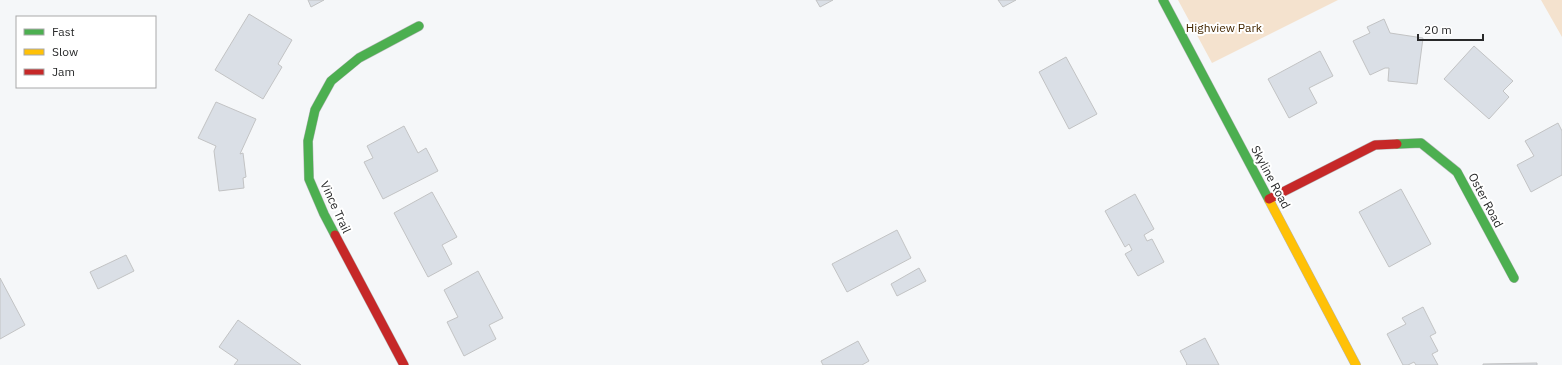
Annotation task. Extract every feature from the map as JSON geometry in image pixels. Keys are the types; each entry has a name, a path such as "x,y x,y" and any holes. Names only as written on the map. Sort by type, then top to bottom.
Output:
{"street":[{"name":"Skyline Road","path":"1163,0 1356,365"},
{"name":"Vince Trail","path":"404,365 324,214 309,179 308,141 315,110 331,81 359,58 418,26"},
{"name":"Oster Road","path":"1269,199 1376,144 1422,144 1457,172 1514,278"}],"green space":[{"name":"Highview Park","path":"1178,0 1338,0 1212,63"},
{"path":"1541,0 1562,0 1562,37"}],"building":[{"path":"308,0 324,0 311,7"},
{"path":"816,0 833,0 820,7"},
{"path":"998,0 1016,0 1003,7"},
{"path":"249,14 292,40 278,64 282,67 263,99 215,70"},
{"path":"1384,19 1390,33 1423,38 1417,84 1388,81 1389,68 1385,68 1370,75 1353,41 1370,33 1367,27"},
{"path":"1474,46 1513,81 1503,91 1509,97 1489,119 1444,79"},
{"path":"1320,51 1333,76 1309,88 1317,103 1289,118 1268,79"},
{"path":"1066,57 1097,114 1069,129 1039,72"},
{"path":"216,102 256,119 240,154 243,153 246,177 243,178 244,188 219,191 214,151 216,146 198,138"},
{"path":"1558,123 1562,131 1562,175 1531,192 1517,165 1534,156 1525,141"},
{"path":"404,126 418,153 426,148 438,171 383,199 364,162 373,158 367,146"},
{"path":"1401,189 1431,244 1389,267 1359,212"},
{"path":"432,192 457,237 442,245 452,264 428,277 394,213"},
{"path":"1135,194 1154,229 1144,235 1147,241 1152,239 1164,262 1138,276 1125,254 1132,250 1129,244 1125,247 1105,211"},
{"path":"897,230 911,258 847,292 832,264"},
{"path":"126,255 134,271 98,289 90,272"},
{"path":"919,268 926,281 897,296 891,284"},
{"path":"478,271 503,318 489,325 496,339 464,356 447,322 458,317 444,290"},
{"path":"0,278 25,325 0,339"},
{"path":"1423,307 1436,333 1430,336 1438,351 1432,354 1438,365 1416,365 1414,362 1408,365 1403,365 1387,334 1406,324 1402,318"},
{"path":"238,320 301,365 234,365 238,360 219,347"},
{"path":"1205,338 1219,365 1186,365 1187,364 1180,351"},
{"path":"858,341 869,361 862,365 823,365 821,361"},
{"path":"1537,363 1537,365 1483,365 1483,364"}],"traffic: fast":[{"path":"1163,0 1269,200"},
{"path":"335,235 309,179 308,141 315,110 331,81 359,58 419,26"},
{"path":"1397,144 1421,143 1457,172 1514,278"}],"traffic: slow":[{"path":"1269,200 1356,365"}],"traffic: jam":[{"path":"1269,199 1375,145 1397,144"},
{"path":"335,235 404,365"}]}
